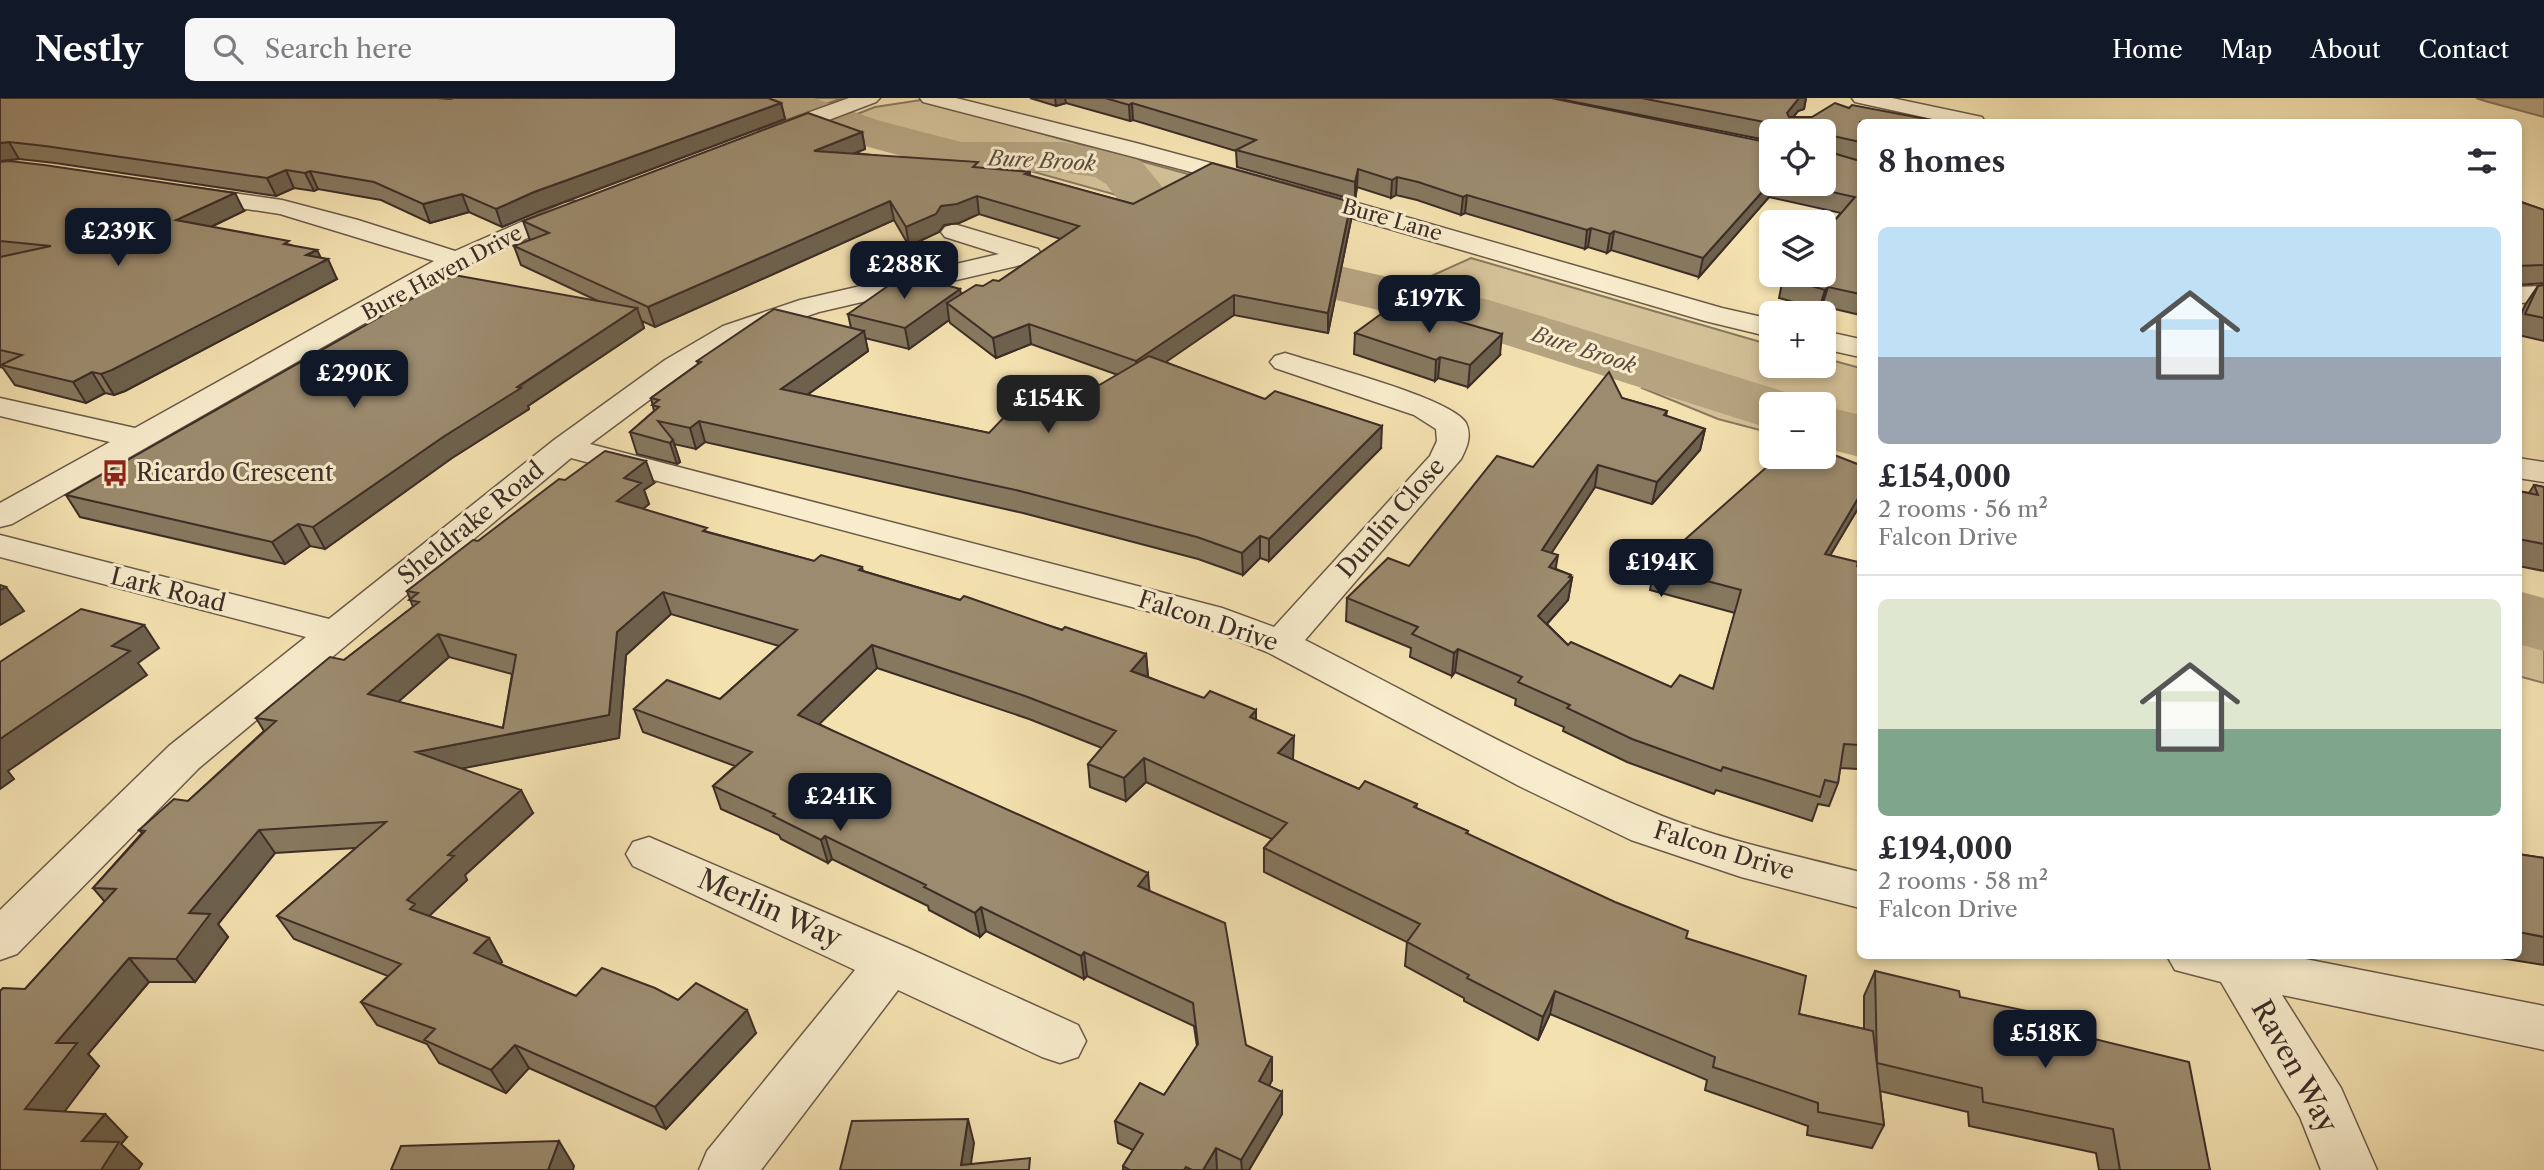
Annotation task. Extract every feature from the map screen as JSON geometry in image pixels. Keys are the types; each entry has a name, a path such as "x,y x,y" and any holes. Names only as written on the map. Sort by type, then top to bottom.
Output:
{"street":[{"path":"744,144 869,98"},
{"name":"Bure Lane","path":"930,98 1079,133 1759,325"},
{"path":"1840,107 1862,98 1960,119"},
{"path":"165,190 282,207 349,225 456,260"},
{"name":"Bure Haven Drive","path":"0,517 456,260 601,198"},
{"name":"Sheldrake Road","path":"0,940 184,757 565,447 676,366 733,332 810,306 1040,259 954,233"},
{"path":"2522,295 2544,293"},
{"path":"1836,343 1857,347"},
{"name":"Dunlin Close","path":"1281,643 1445,459 1453,441 1451,425 1425,408 1285,362"},
{"path":"0,407 141,439"},
{"name":"Falcon Drive","path":"565,447 1209,616 1281,643 1534,775 1647,828 1741,859 1857,889"},
{"path":"2522,469 2544,472"},
{"name":"Lark Road","path":"0,547 336,633"},
{"name":"Merlin Way","path":"649,855 891,962 1060,1041"},
{"path":"2214,960 2544,1028"},
{"name":"Raven Way","path":"2214,960 2322,1105 2349,1170"},
{"path":"727,1170 891,962"}],"shaded area":[{"path":"756,98 843,98 800,113"},
{"path":"2476,98 2544,98 2544,117 2485,101"},
{"path":"921,100 1195,176 1145,203 844,119 875,107"},
{"path":"1471,258 1759,342 1759,378 1836,378 1836,361 1857,367 1857,452 1836,448 1836,392 1759,392 1759,430 1718,419 1642,388 1647,380 1403,302 1400,290"},
{"path":"2522,623 2544,628 2544,683 2522,677"}],"building":[{"path":"0,98 768,98 781,103 534,192 496,209 462,194 423,204 374,182 310,171 305,173 286,170 267,178 45,146 0,143"},
{"path":"1105,98 1551,98 1759,141 1759,195 1703,258 1614,231 1610,234 1591,228 1587,230 1397,177 1392,180 1358,169 1355,182 1236,150 1256,140 1132,103 1129,105"},
{"path":"1641,98 1799,98 1787,113 1789,117 1812,117 1835,103 1849,108 1852,105 1926,119 1857,119 1857,141 1836,137 1836,119 1759,121"},
{"path":"808,113 862,132 814,151 978,162 973,167 1030,172 1025,174 1133,204 1212,163 1351,202 1328,313 1234,295 1136,361 1029,324 993,338 947,303 976,285 983,286 993,280 999,281 1079,226 977,196 957,204 941,206 936,214 906,227 890,201 648,307 514,246 549,233 523,221"},
{"path":"1836,154 1857,160 1857,293 1828,287 1836,287 1836,219 1855,197 1836,193"},
{"path":"9,161 235,193 176,220 289,241 284,244 317,250 306,255 328,259 101,374 92,372 73,382 1,365 22,355 0,350 0,257 51,246 0,241 0,162"},
{"path":"2522,202 2544,210 2544,265 2522,266"},
{"path":"905,274 960,289 905,328 848,314"},
{"path":"454,275 637,308 313,527 298,524 272,542 66,495"},
{"path":"2544,285 2544,318 2525,314 2538,286"},
{"path":"1396,303 1502,334 1470,365 1440,357 1436,360 1355,333"},
{"path":"774,309 864,331 781,389 989,433 1008,413 1041,419 1149,356 1265,399 1275,391 1382,426 1269,539 1260,536 1242,553 1197,537 1020,491 699,421 690,428 658,421 673,440 670,443 630,432 659,407 652,405 659,400 651,398 701,362 697,361"},
{"path":"1609,372 1622,398 1667,411 1664,415 1705,429 1657,482 1598,465 1542,550 1558,555 1549,567 1571,575 1569,577 1572,578 1538,616 1568,645 1571,642 1671,687 1680,675 1713,689 1741,590 1654,567 1764,469 1836,469 1836,456 1857,464 1857,500 1825,554 1857,562 1857,745 1844,744 1838,783 1825,780 1820,797 1723,767 1721,771 1632,739 1567,708 1570,705 1518,682 1522,677 1458,649 1454,653 1412,634 1418,627 1347,598 1388,558 1409,566 1497,456 1533,467"},
{"path":"605,451 646,461 624,478 641,483 617,501 707,528 703,531 814,561 821,555 862,567 859,570 960,600 964,596 1062,630 1065,627 1146,654 1131,671 1204,698 1210,691 1256,710 1250,717 1294,736 1278,753 1359,789 1365,781 1417,804 1414,807 1468,831 1466,833 1615,902 1688,931 1686,938 1806,976 1799,1014 1873,1031 1884,1125 1818,1112 1818,1103 1713,1067 1715,1057 1555,991 1543,1017 1467,978 1469,975 1407,942 1420,924 1264,848 1287,823 1144,758 1124,778 1088,764 1116,731 1025,696 872,645 798,715 1148,873 1138,886 1225,923 1246,1045 1272,1057 1259,1081 1282,1092 1241,1160 1216,1148 1203,1170 1186,1167 1184,1170 1130,1170 1123,1166 1143,1134 1115,1121 1140,1083 1164,1095 1198,1044 1193,1003 1084,952 1081,956 981,907 975,913 924,887 926,885 825,836 821,840 773,816 775,814 713,786 752,752 634,709 667,680 720,699 797,630 663,592 617,632 609,715 416,752 521,790 448,855 454,856 407,900 415,904 410,909 489,938 474,953 576,996 602,968 655,988 678,1000 696,983 747,1010 655,1107 515,1045 491,1070 424,1040 435,1029 361,1002 401,964 277,916 386,822 259,830 189,913 210,914 176,959 129,958 56,1043 77,1043 25,1109 105,1114 82,1141 119,1142 101,1170 0,1170 0,991 3,988 25,989 116,889 93,888 145,831 139,830 174,799 188,801 276,721 256,718 330,657 344,660 419,602 409,600 418,593 407,591 473,540 478,541 559,479 565,480","holes":["438,634 516,655 503,728 368,694"]},
{"path":"2534,485 2544,487 2544,544 2522,540 2522,492 2538,495"},
{"path":"81,609 144,625 112,646 130,651 0,739 0,662"},
{"path":"2522,855 2544,858 2544,937 2522,933"},
{"path":"1875,971 1959,991 1960,997 2079,1022 2082,1036 2189,1062 2210,1170 2120,1170 2113,1129 1983,1102 1982,1088 1877,1063"},
{"path":"968,1119 961,1165 1030,1158 1029,1170 840,1170 852,1121"},
{"path":"559,1141 548,1170 391,1170 401,1146"}],"waterway":[{"name":"Bure Brook","path":"771,98 860,130 960,157 1062,157 1109,165 1124,173 1157,215 1251,263 1468,313 1759,405"},
{"name":"Bure Brook","path":"1836,430 1857,436"},
{"name":"Bure Brook","path":"2522,618 2544,625"}],"place":[{"name":"Ricardo Crescent","path":"115,473"}]}
